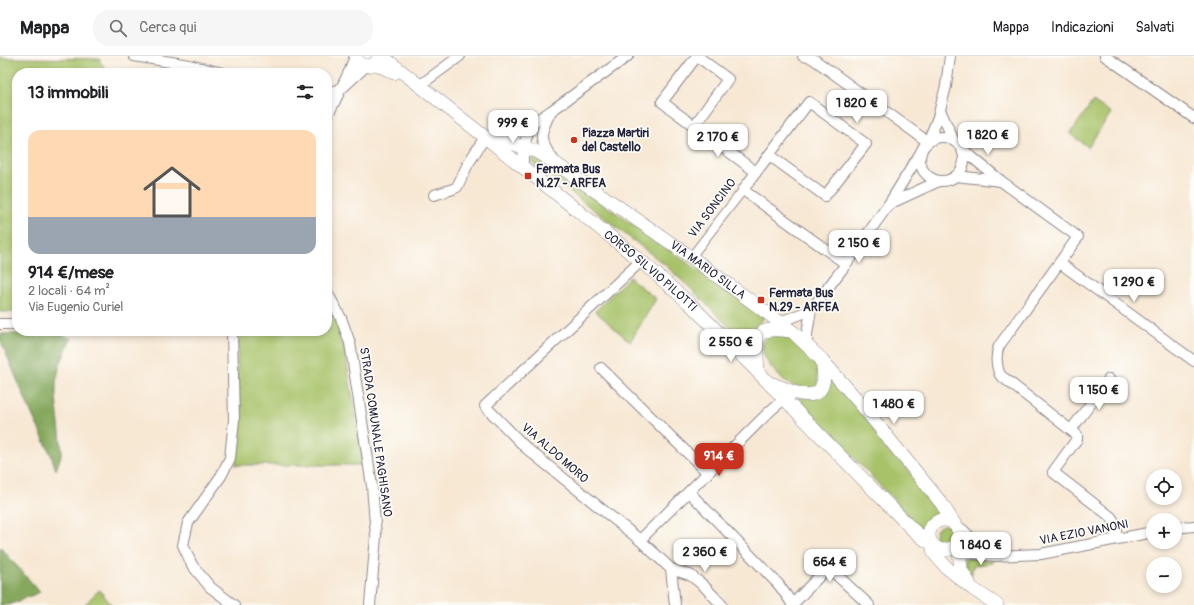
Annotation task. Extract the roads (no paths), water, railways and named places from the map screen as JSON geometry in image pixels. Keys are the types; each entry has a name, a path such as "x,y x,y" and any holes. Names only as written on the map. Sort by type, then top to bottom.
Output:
{"street":[{"path":"134,56 202,68"},
{"path":"332,107 355,56"},
{"name":"CORSO SILVIO PILOTTI","path":"355,56 356,60 360,64 375,60 419,86 641,261 688,302 912,529 924,539 940,549 952,548 958,541"},
{"path":"419,86 460,56"},
{"path":"506,141 628,56"},
{"path":"694,126 728,79 697,56 662,102 694,126 756,172"},
{"path":"803,56 812,58 928,142"},
{"path":"807,345 806,334 811,310 889,204 928,142 940,110 946,86 950,56"},
{"path":"1105,56 1194,118"},
{"path":"332,91 341,89 375,60"},
{"name":"VIA SONCINO","path":"691,258 809,102 866,144 825,196 769,155"},
{"path":"940,110 954,141 962,149 1001,181 1078,237 999,346 996,353 997,368 1000,374 1077,435 1078,439 1053,472 1111,516 1115,522 1116,539"},
{"path":"551,111 543,128 542,139 544,148 558,165"},
{"path":"523,167 523,147 530,125"},
{"path":"434,195 457,187 485,137"},
{"name":"VIA MARIO SILLA","path":"485,137 506,141 535,151 558,165 691,258 793,332 822,360 859,402 942,504 955,526"},
{"path":"928,142 936,138 943,137 954,141"},
{"path":"922,152 921,165 928,176 939,181 946,181 956,176 963,167 964,158 962,149"},
{"path":"956,176 1001,181"},
{"path":"889,204 939,181"},
{"path":"742,190 846,264"},
{"name":"VIA ALDO MORO","path":"641,261 485,406 526,448 640,540 670,568"},
{"path":"1060,263 1194,361"},
{"name":"STRADA COMUNALE PAGHISANO","path":"332,301 341,318 350,343 372,486 376,536 370,605"},
{"path":"780,322 811,310"},
{"path":"0,324 12,324"},
{"path":"758,372 757,345 758,337 761,333 766,330 793,332"},
{"path":"232,336 234,420 230,458 221,476 188,523 183,545 196,571 210,587 234,605"},
{"path":"768,382 797,393 809,395 815,393 820,390 823,384 824,379 822,360"},
{"path":"601,368 708,473"},
{"path":"1071,430 1109,379"},
{"path":"640,540 784,399 797,393"},
{"path":"689,492 779,585 792,605 828,566 869,605"},
{"name":"CORSO SILVIO PILOTTI","path":"973,589 961,570 958,541 959,532 951,522 946,520 942,520 934,524 931,527 929,536 934,553 946,567 973,589 997,605"},
{"path":"955,526 963,530 980,547 995,556"},
{"path":"1182,527 1194,526"},
{"name":"VIA EZIO VANONI","path":"960,559 962,555 967,553 995,556 1042,554 1146,533"},
{"path":"675,605 670,568 690,575 703,585 722,605"}],"place":[{"name":"Piazza Martiri del Castello","path":"574,140"},
{"name":"Fermata Bus N.27 - ARFEA","path":"528,176"},
{"name":"Fermata Bus N.29 - ARFEA","path":"761,300"}]}
